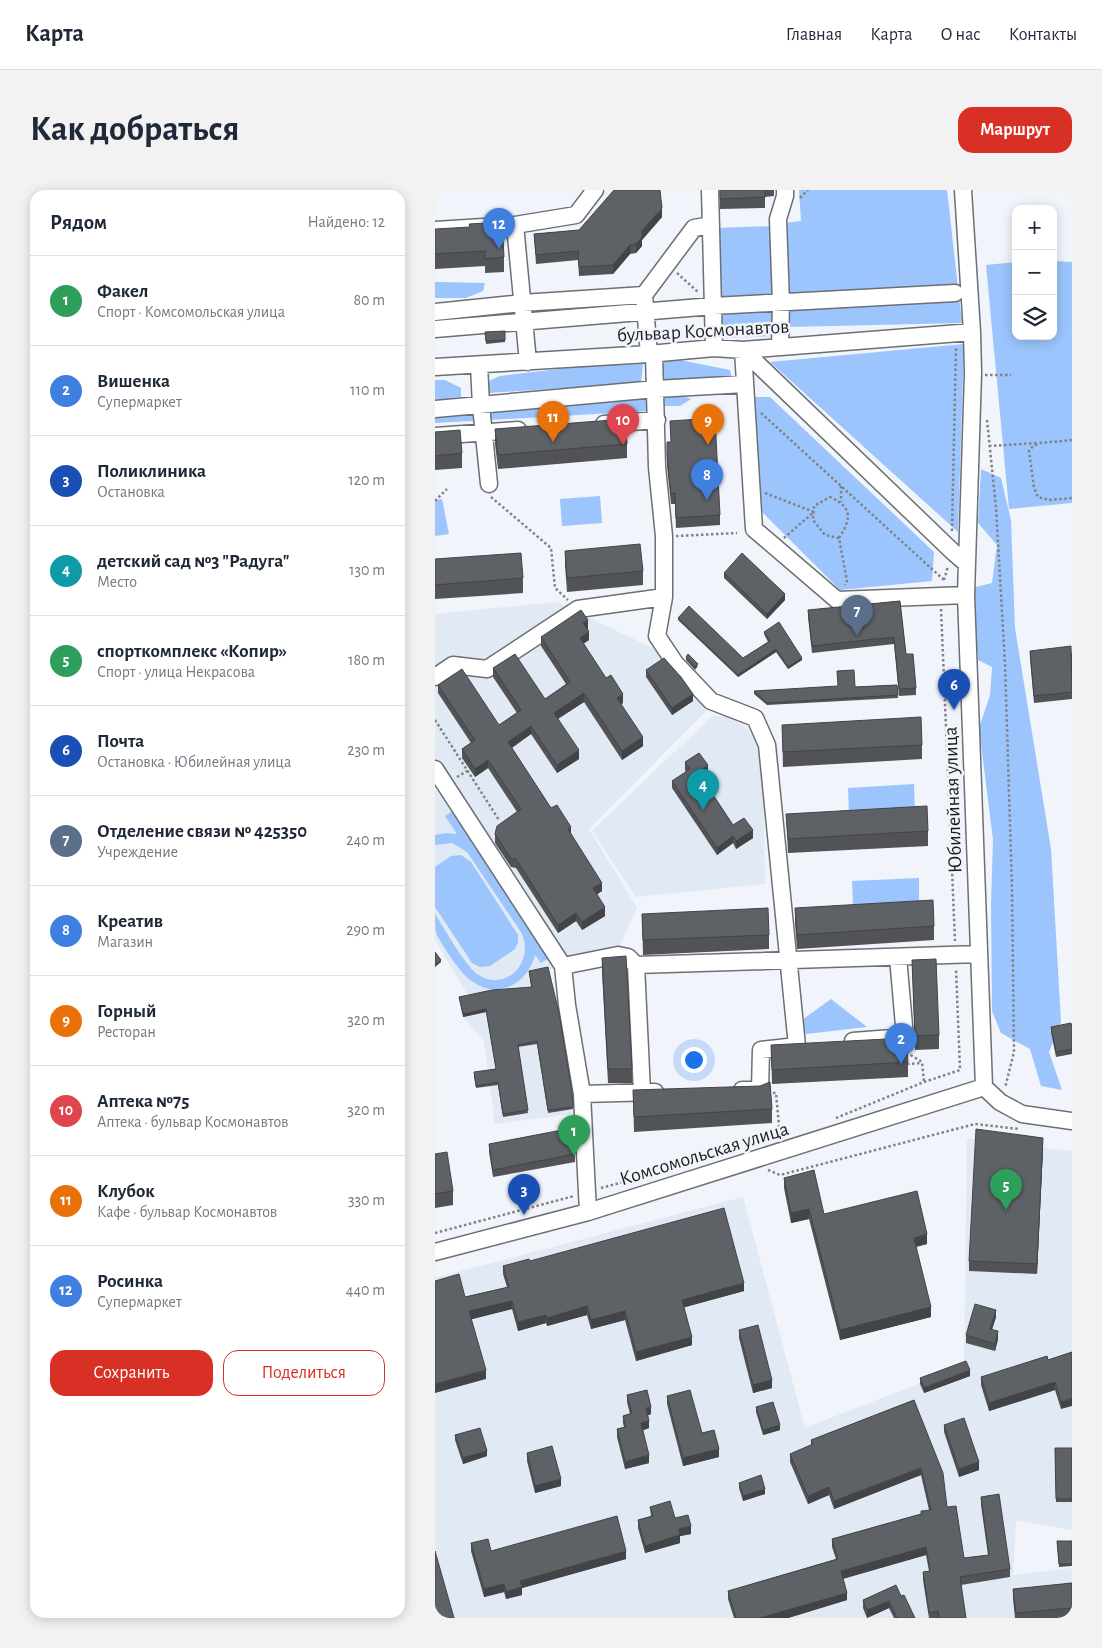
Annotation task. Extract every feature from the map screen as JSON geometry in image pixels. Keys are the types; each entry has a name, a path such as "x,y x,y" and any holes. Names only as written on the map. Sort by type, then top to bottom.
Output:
{"street":[{"path":"435,230 515,225 576,215 595,190"},
{"path":"710,190 714,348"},
{"path":"779,347 781,303 778,219 785,190"},
{"name":"Юбилейная улица","path":"963,190 973,332 966,595 984,1087"},
{"path":"515,225 528,362"},
{"path":"711,225 694,228 644,295 656,389 657,467 664,536 664,596 657,636 675,663 711,701 755,718 767,745 797,1046"},
{"path":"435,329 713,306 955,293"},
{"path":"435,312 522,303 644,295"},
{"name":"бульвар Космонавтов","path":"435,368 714,348 743,350 973,332"},
{"path":"743,350 967,564"},
{"path":"743,350 754,529 837,600 966,595"},
{"path":"479,365 489,484"},
{"path":"435,409 656,389 745,384"},
{"path":"590,425 657,420"},
{"path":"435,436 532,429"},
{"path":"435,677 453,665 487,669 578,609 664,596"},
{"path":"435,769 563,966 581,1094 588,1212"},
{"path":"636,965 979,954"},
{"path":"563,966 618,955 628,957 636,965 642,1092"},
{"path":"837,1043 908,1042 898,956"},
{"path":"731,1090 760,1090 761,1050 817,1044"},
{"path":"984,1087 1001,1102 1022,1114 1072,1121"},
{"name":"Комсомольская улица","path":"435,1252 588,1212 984,1087"},
{"path":"581,1094 672,1091"}],"path":[{"path":"667,263 713,306"},
{"path":"834,1118 924,1082 960,1070 940,597 952,551 956,333"},
{"path":"983,375 1011,374"},
{"path":"756,409 944,580"},
{"path":"987,420 996,508 1005,664 1012,917 1014,1052 1001,1102"},
{"path":"989,446 1072,440"},
{"path":"1040,443 1033,446 1029,452 1034,488 1038,497 1044,499 1072,498"},
{"path":"489,484 489,494 551,548 555,588 578,609"},
{"path":"837,600 847,581 839,538 847,525 848,513 841,502 841,486"},
{"path":"752,488 814,512"},
{"path":"435,501 447,489"},
{"path":"839,538 825,535 813,520 814,506 830,497 841,502"},
{"path":"774,546 814,512"},
{"path":"664,536 737,533"},
{"path":"435,720 499,820"},
{"path":"908,1042 909,1054 922,1063 924,1082"},
{"path":"908,1042 913,1056"},
{"path":"907,1064 922,1063"},
{"path":"760,1090 776,1093 780,1140"},
{"path":"780,1175 975,1124 1021,1129"},
{"path":"983,1125 983,1133"},
{"path":"435,1233 675,1168"}],"shaded area":[{"path":"799,190 947,190 962,323 788,327 784,223 801,221"},
{"path":"773,226 777,336 719,338 716,228"},
{"path":"1057,261 1072,262 1072,503 1009,509 986,265 1012,262 1012,340 1057,340"},
{"path":"435,282 485,283 483,291 466,298 435,298"},
{"path":"964,344 958,532 770,362"},
{"path":"680,360 730,370 732,378 695,382 661,380 659,362"},
{"path":"643,364 641,383 489,393 486,382 500,376 583,366"},
{"path":"435,380 445,380 461,388 461,397 435,400"},
{"path":"660,395 683,396 691,399 680,406 659,406"},
{"path":"649,396 649,411 435,423 435,412"},
{"path":"751,397 770,397 934,552 932,581 840,590 760,510"},
{"path":"981,469 1001,478 1011,520 1015,628 1051,849 1061,1022 1049,1052 1062,1090 1041,1086 1030,1049 1001,1033 992,1011 991,904 993,840 979,728 990,695 992,667 978,660 971,588 992,583 997,545 978,523"},
{"path":"600,496 602,523 562,526 560,499"},
{"path":"442,499 449,534 435,536 435,500"},
{"path":"557,602 669,656 708,709 589,829 637,908 617,952 548,970 554,997 563,1000 580,1113 495,1124 484,1041 463,1017 459,1000 469,997 435,940 435,792 438,790 435,785 435,614"},
{"path":"712,716 727,716 743,725 763,748 765,884 636,897 592,831"},
{"path":"914,784 915,812 849,815 848,788"},
{"path":"453,811 549,958 541,963 535,955 526,974 511,986 502,989 483,987 468,979 452,959 436,933 435,914 467,963 477,974 488,979 498,980 507,977 515,972 521,964 525,943 521,932 467,852 452,843 435,845 435,835 457,834 445,816"},
{"path":"461,855 471,862 518,935 515,949 490,966 480,967 472,963 435,907 435,867 451,856"},
{"path":"919,878 919,904 853,906 852,881"},
{"path":"831,999 867,1027 806,1034 802,1020"},
{"path":"967,1139 976,1139 970,1271 1037,1274 1043,1148 1072,1151 1072,1530 1016,1520 1013,1575 1072,1568 1072,1618 435,1618 435,1278 743,1197 805,1428 964,1366"}],"building":[{"path":"614,190 660,190 662,208 642,231 642,237 636,244 630,245 613,265 579,267 578,251 536,255 534,234 579,230"},
{"path":"720,190 765,190 765,197 720,199"},
{"path":"502,222 504,257 485,259 485,251 435,254 435,229 470,227 469,224"},
{"path":"505,331 505,340 486,341 485,332"},
{"path":"715,418 720,515 676,518 675,493 671,494 667,456 667,442 671,442 670,421"},
{"path":"625,419 627,444 498,455 495,429"},
{"path":"460,430 462,453 435,456 435,432"},
{"path":"640,544 643,571 567,578 565,551"},
{"path":"521,553 523,578 435,585 435,559"},
{"path":"742,553 785,594 767,614 724,573"},
{"path":"900,601 906,654 913,654 916,688 899,689 894,637 812,646 808,610"},
{"path":"689,606 743,658 770,641 764,632 779,622 802,658 788,667 776,649 738,675 678,618"},
{"path":"581,610 588,620 583,623 589,632 580,638 606,678 611,675 623,694 617,698 643,737 622,751 584,693 554,713 579,750 557,765 531,726 508,742 551,808 557,805 571,827 568,829 602,883 593,888 605,907 582,922 576,913 558,925 516,859 511,859 495,834 497,826 521,809 488,760 475,769 462,749 475,740 438,685 462,669 499,725 521,710 493,668 515,654 545,699 570,682 541,637"},
{"path":"1071,646 1072,692 1034,696 1030,651"},
{"path":"688,654 698,664 695,667 686,657"},
{"path":"664,658 693,694 672,708 646,670"},
{"path":"854,670 855,687 897,685 898,695 767,703 754,691 838,686 837,671"},
{"path":"921,717 922,745 783,752 782,725"},
{"path":"699,753 708,765 698,772 733,825 744,818 753,830 736,841 733,836 717,848 672,781 690,769 685,762"},
{"path":"927,806 928,831 788,839 786,814"},
{"path":"933,900 934,926 797,935 795,908"},
{"path":"768,908 769,935 643,940 642,914"},
{"path":"435,952 441,960 435,965"},
{"path":"626,956 632,1069 608,1069 602,958"},
{"path":"936,959 939,1035 915,1036 912,960"},
{"path":"548,967 559,1013 573,1107 548,1110 537,1041 518,1045 528,1110 503,1114 498,1082 476,1086 474,1072 496,1069 486,1009 463,1014 459,997 492,990 532,987 529,971"},
{"path":"1071,1023 1072,1049 1056,1052 1051,1027"},
{"path":"906,1038 908,1062 772,1070 771,1045"},
{"path":"770,1082 772,1109 634,1117 633,1090 760,1086"},
{"path":"976,1129 1043,1138 1037,1264 969,1261"},
{"path":"562,1130 564,1144 575,1142 575,1154 493,1170 489,1144"},
{"path":"447,1152 453,1191 435,1194 435,1154"},
{"path":"814,1170 824,1214 917,1191 927,1234 914,1238 931,1307 840,1330 809,1209 791,1213 784,1178"},
{"path":"724,1208 744,1283 682,1300 692,1337 636,1352 625,1311 591,1320 587,1306 547,1318 546,1315 518,1322 512,1301 469,1311 486,1370 435,1384 435,1281 459,1274 465,1297 509,1287 503,1266 529,1259 530,1261"},
{"path":"975,1304 996,1310 990,1329 998,1331 995,1344 966,1335"},
{"path":"758,1325 772,1380 753,1385 739,1330"},
{"path":"1072,1352 1072,1398 1061,1402 1055,1382 989,1403 981,1377 1047,1356 1048,1360"},
{"path":"966,1361 970,1370 924,1388 920,1378"},
{"path":"647,1390 651,1407 646,1408 649,1421 641,1423 649,1455 625,1462 617,1429 626,1427 623,1416 632,1413 627,1395"},
{"path":"690,1390 702,1433 714,1430 719,1449 683,1458 667,1396"},
{"path":"914,1400 943,1473 947,1507 956,1506 964,1558 989,1555 981,1497 999,1494 1010,1569 960,1577 966,1618 939,1618 938,1611 929,1613 923,1572 930,1571 926,1547 841,1571 847,1593 760,1618 736,1618 728,1591 838,1559 832,1539 921,1514 921,1511 931,1510 921,1468 834,1501 829,1487 808,1496 790,1454 813,1444 811,1440"},
{"path":"773,1402 780,1425 763,1430 756,1407"},
{"path":"964,1418 979,1462 959,1469 944,1425"},
{"path":"480,1428 487,1451 463,1458 455,1435"},
{"path":"552,1446 561,1479 535,1486 527,1453"},
{"path":"1055,1448 1072,1448 1072,1499 1056,1499"},
{"path":"761,1475 765,1489 743,1496 739,1483"},
{"path":"670,1501 675,1518 688,1515 691,1526 679,1529 680,1535 645,1546 638,1520 653,1516 650,1507"},
{"path":"617,1516 626,1551 520,1581 522,1587 506,1592 504,1584 484,1589 471,1543 488,1539 491,1551"},
{"path":"1057,1541 1072,1541 1072,1564 1059,1564"},
{"path":"435,1551 454,1618 435,1618"},
{"path":"1072,1583 1072,1608 1016,1613 1013,1589"},
{"path":"896,1585 901,1596 904,1595 915,1618 897,1618 889,1601 867,1610 863,1600"}],"place":[{"name":"Росинка","path":"499,249"},
{"name":"Клубок","path":"553,442"},
{"name":"Аптека №75","path":"623,445"},
{"name":"Горный","path":"708,445"},
{"name":"Креатив","path":"707,500"},
{"name":"Отделение связи № 425350","path":"857,636"},
{"name":"Почта","path":"954,710"},
{"name":"детский сад №3 \"Радуга\"","path":"703,810"},
{"name":"Вишенка","path":"901,1064"},
{"name":"Факел","path":"574,1156"},
{"name":"спорткомплекс «Копир»","path":"1006,1210"},
{"name":"Поликлиника","path":"524,1215"}]}
